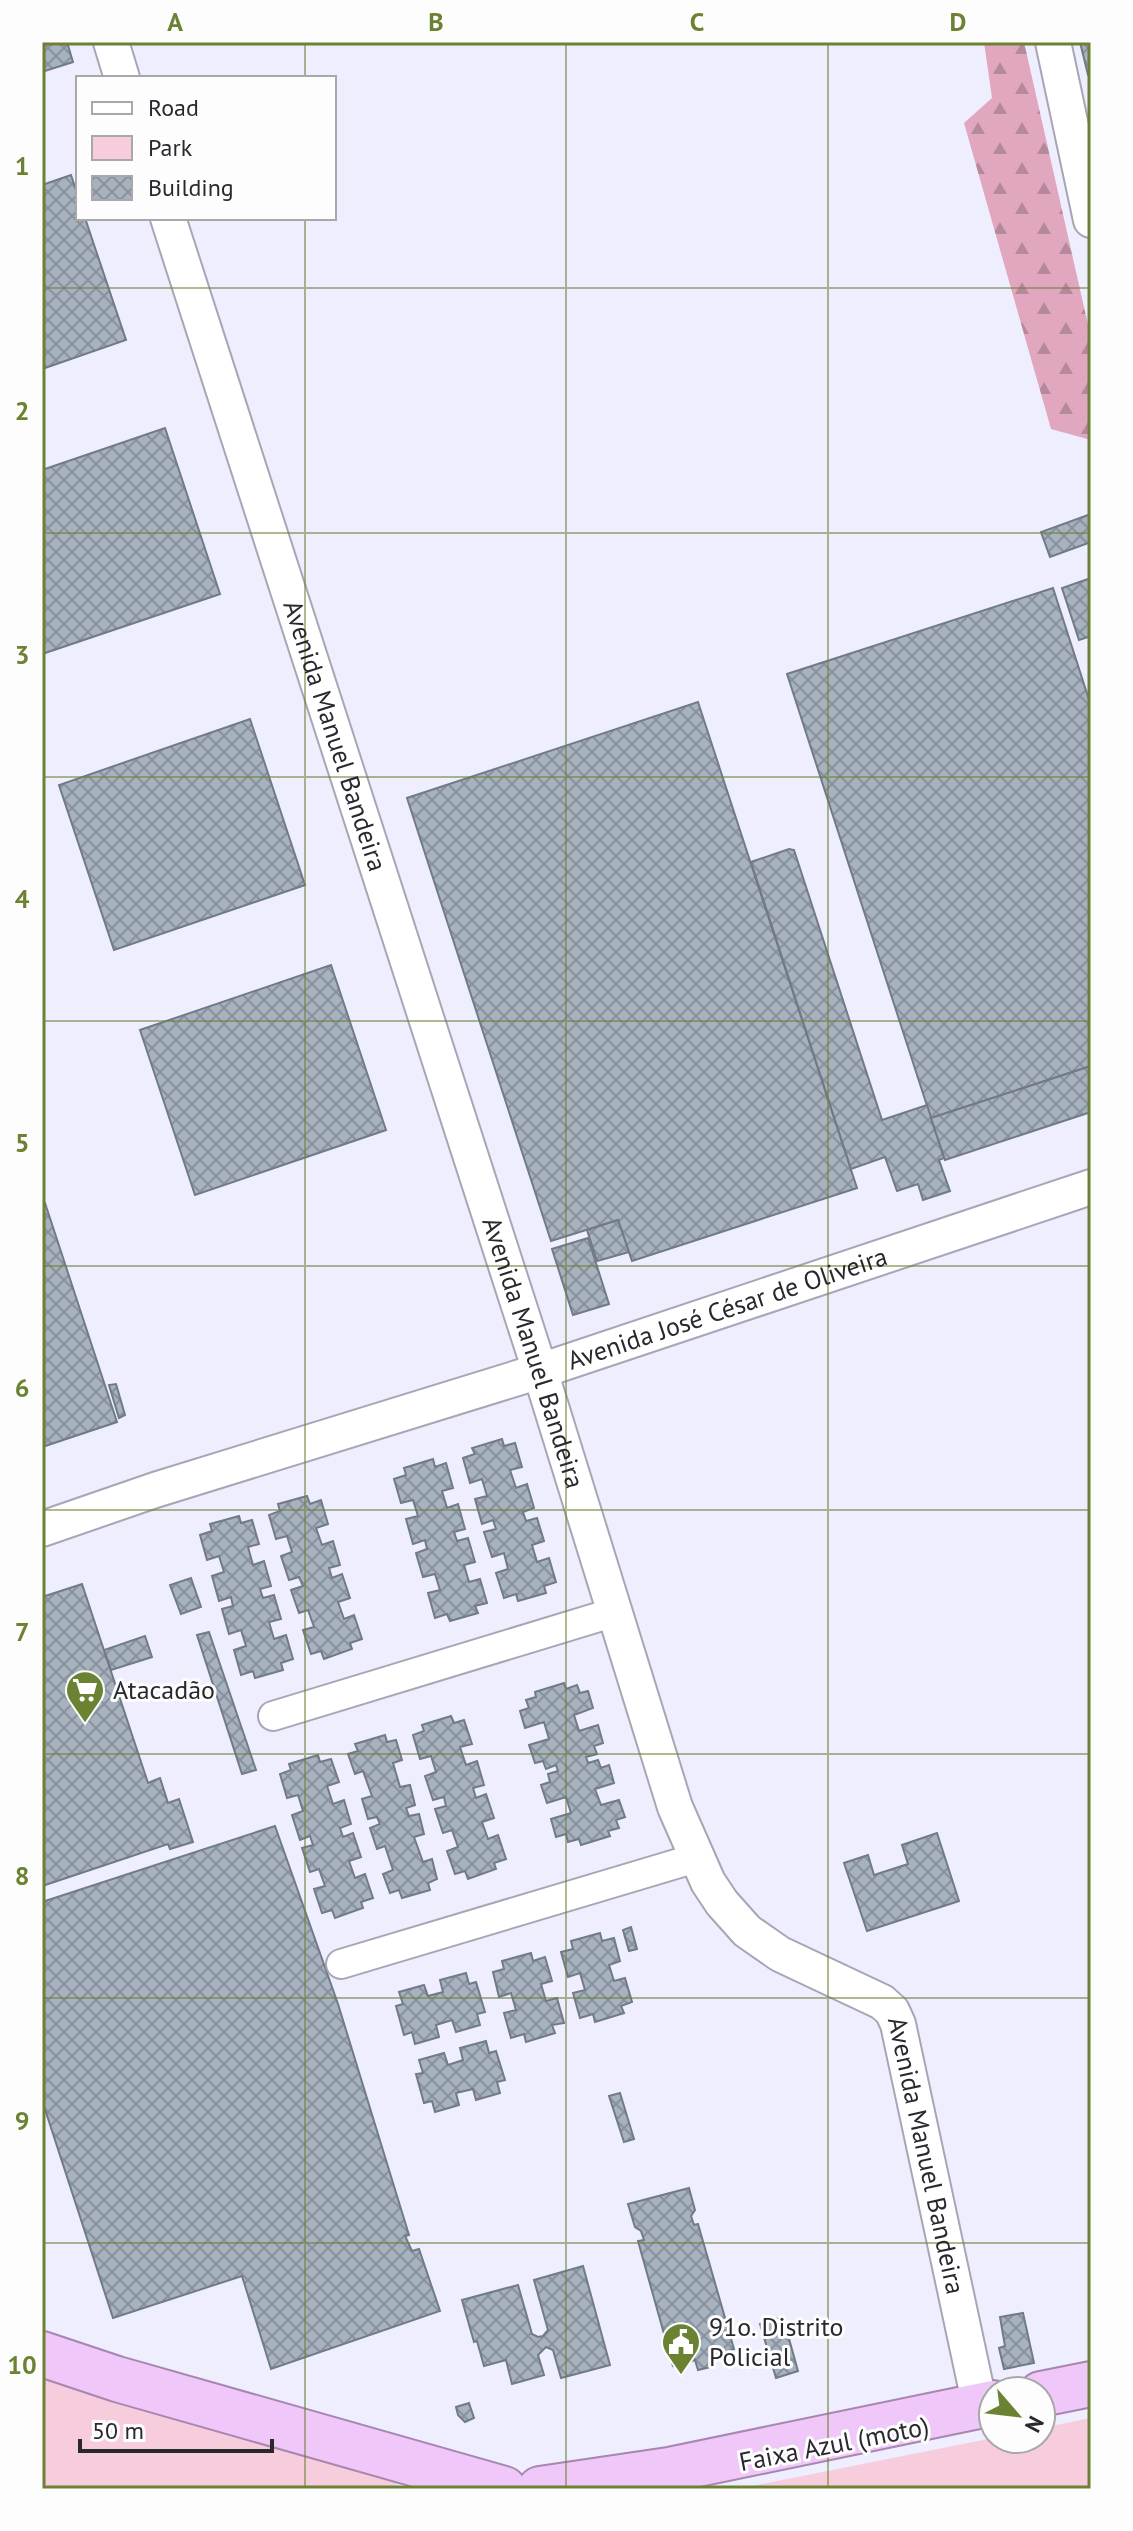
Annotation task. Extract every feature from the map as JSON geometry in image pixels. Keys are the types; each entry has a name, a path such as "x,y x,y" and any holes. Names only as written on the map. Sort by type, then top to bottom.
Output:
{"highway":[{"path":"42,2354 117,2379 504,2489"},
{"path":"1057,2391 1091,2384"},
{"path":"540,2489 659,2479 977,2410"}],"street":[{"path":"111,42 121,76"},
{"path":"1053,42 1091,220"},
{"name":"Avenida Manuel Bandeira","path":"169,220 540,1371 675,1807 696,1858 722,1903 747,1931 780,1954 872,1996 892,2011 898,2024 981,2375"},
{"name":"Avenida José César de Oliveira","path":"42,1529 155,1490 540,1371 1091,1187"},
{"path":"273,1716 615,1612"},
{"path":"341,1964 696,1858"},
{"path":"1057,2399 1091,2392"},
{"path":"580,2489 659,2479"}],"green space":[{"path":"984,42 1024,42 1091,338 1091,440 1051,429 964,123 992,98"},
{"path":"42,2375 402,2482 390,2488 366,2489 42,2489"},
{"path":"1091,2418 1091,2489 737,2489 977,2441 977,2455 1057,2455 1057,2425"}],"building":[{"path":"42,42 67,42 73,62 42,72"},
{"path":"1080,42 1091,42 1091,75 1088,75"},
{"path":"71,175 76,190 76,220 86,220 126,340 42,369 42,185"},
{"path":"165,428 220,594 42,654 42,470"},
{"path":"1091,514 1091,542 1050,557 1041,532"},
{"path":"1091,578 1091,636 1079,640 1062,588"},
{"path":"1053,588 1091,706 1091,1066 931,1118 787,674"},
{"path":"698,702 857,1188 632,1261 618,1220 551,1241 407,798"},
{"path":"250,719 305,885 114,950 59,785"},
{"path":"794,850 882,1120 927,1105 944,1158 939,1160 950,1191 923,1200 918,1184 897,1191 885,1157 851,1169 751,862"},
{"path":"331,965 386,1130 195,1195 140,1030"},
{"path":"1091,1066 1091,1112 945,1160 931,1118"},
{"path":"45,1203 117,1422 42,1447 42,1204"},
{"path":"618,1220 629,1252 597,1261 587,1230"},
{"path":"588,1238 609,1304 573,1315 552,1249"},
{"path":"116,1384 125,1415 119,1418 109,1385"},
{"path":"502,1439 504,1446 515,1443 522,1467 510,1470 516,1488 527,1484 534,1508 523,1512 526,1521 537,1518 544,1541 532,1545 537,1562 549,1558 556,1582 544,1586 546,1593 518,1601 516,1594 504,1598 496,1573 508,1569 504,1553 492,1557 484,1532 496,1529 493,1520 482,1524 475,1499 487,1496 482,1479 470,1483 463,1458 475,1454 472,1448"},
{"path":"433,1459 435,1467 446,1463 453,1488 442,1491 447,1508 458,1504 465,1529 454,1532 457,1541 468,1538 475,1562 464,1565 469,1582 480,1579 487,1603 475,1606 478,1613 450,1621 447,1614 435,1618 428,1593 440,1590 435,1574 423,1577 416,1553 427,1549 425,1540 413,1544 406,1519 418,1516 413,1500 401,1503 394,1479 406,1475 404,1468"},
{"path":"307,1496 310,1504 321,1500 328,1524 316,1528 322,1545 333,1541 340,1565 329,1568 332,1578 342,1574 350,1598 338,1602 344,1619 354,1615 362,1639 350,1643 352,1649 324,1659 321,1651 311,1654 303,1630 314,1627 308,1610 299,1613 291,1590 303,1586 299,1577 289,1580 281,1556 292,1552 287,1536 276,1539 269,1515 280,1511 278,1504"},
{"path":"239,1516 241,1523 252,1520 259,1544 248,1547 253,1565 264,1561 271,1586 260,1589 263,1598 274,1595 281,1619 269,1622 274,1639 286,1635 293,1659 281,1663 283,1670 255,1678 253,1671 241,1675 234,1650 246,1646 241,1630 229,1634 222,1609 233,1606 231,1597 219,1601 212,1576 224,1572 219,1556 207,1560 200,1535 212,1531 210,1524"},
{"path":"191,1578 201,1607 181,1614 170,1585"},
{"name":"Atacadão","path":"82,1584 148,1783 160,1778 168,1803 179,1799 193,1842 170,1849 168,1844 42,1886 42,1597"},
{"path":"209,1632 256,1770 242,1774 197,1635"},
{"path":"145,1636 152,1657 111,1670 104,1650"},
{"path":"564,1683 566,1689 577,1685 580,1693 588,1691 593,1708 574,1715 579,1731 598,1725 603,1743 594,1746 597,1754 586,1757 588,1763 598,1760 601,1768 609,1765 614,1783 595,1789 601,1805 619,1800 625,1817 616,1820 619,1828 608,1831 610,1836 581,1845 579,1839 568,1842 566,1834 556,1837 551,1819 571,1813 566,1797 547,1803 541,1785 550,1782 548,1774 558,1771 556,1765 546,1769 543,1761 535,1763 529,1745 549,1739 544,1722 525,1728 520,1711 529,1708 526,1700 536,1697 535,1692"},
{"path":"451,1716 454,1723 464,1720 472,1744 460,1747 466,1765 477,1761 484,1785 473,1788 476,1798 486,1794 494,1818 482,1822 488,1839 498,1835 506,1859 494,1863 496,1869 468,1879 465,1871 455,1874 447,1851 458,1847 452,1830 443,1833 435,1809 446,1806 444,1797 433,1800 425,1776 436,1772 431,1756 420,1759 413,1735 424,1731 422,1725"},
{"path":"385,1735 387,1742 396,1740 402,1760 393,1763 400,1787 410,1785 415,1805 406,1808 409,1816 419,1814 424,1834 414,1837 423,1862 432,1859 437,1879 428,1883 430,1890 402,1898 399,1890 390,1893 383,1874 393,1870 385,1846 377,1849 370,1828 380,1824 377,1817 368,1819 362,1799 372,1796 363,1771 355,1774 348,1754 358,1751 355,1744"},
{"path":"318,1755 320,1762 331,1759 339,1782 327,1786 333,1804 344,1800 351,1824 340,1828 343,1837 353,1833 361,1857 349,1861 355,1878 365,1874 373,1898 361,1902 363,1908 335,1918 332,1910 322,1913 314,1889 325,1886 319,1869 310,1872 302,1848 313,1845 310,1836 300,1840 292,1815 303,1811 298,1795 287,1798 280,1774 291,1770 289,1764"},
{"path":"275,1826 338,2004 409,2235 405,2236 412,2251 419,2249 440,2311 271,2369 242,2276 113,2318 42,2100 42,1902"},
{"path":"937,1833 959,1901 867,1931 844,1863 868,1855 874,1875 908,1864 902,1845"},
{"path":"631,1927 637,1949 629,1951 623,1930"},
{"path":"600,1933 602,1941 614,1938 620,1961 609,1965 614,1981 625,1978 632,2002 621,2006 624,2013 595,2022 593,2014 580,2018 573,1993 585,1990 580,1973 568,1977 561,1952 573,1949 571,1941"},
{"path":"531,1953 533,1961 545,1957 552,1981 541,1984 546,2001 557,1998 564,2023 552,2025 555,2033 526,2042 524,2034 511,2038 504,2013 516,2010 511,1993 499,1997 493,1972 504,1969 502,1961"},
{"path":"466,1973 469,1984 476,1982 485,2012 477,2014 480,2025 456,2032 452,2020 436,2025 439,2037 415,2044 412,2032 404,2035 396,2006 403,2004 399,1992 424,1985 428,1996 443,1992 440,1980"},
{"path":"486,2041 489,2053 496,2051 505,2080 497,2082 500,2093 476,2100 473,2089 456,2093 459,2105 435,2112 432,2101 424,2103 416,2074 423,2073 419,2060 444,2053 448,2065 463,2060 460,2048"},
{"path":"620,2093 634,2139 624,2142 609,2096"},
{"path":"689,2188 695,2210 691,2216 694,2225 698,2224 734,2349 712,2356 715,2366 698,2370 695,2360 673,2366 638,2241 644,2240 641,2231 635,2227 628,2204"},
{"path":"583,2266 610,2365 561,2378 553,2350 546,2347 538,2355 544,2375 512,2384 506,2360 484,2366 462,2300 518,2285 532,2334 543,2336 548,2330 534,2280"},
{"path":"1023,2313 1034,2363 1004,2369 999,2348 1005,2346 1000,2317"},
{"path":"783,2317 798,2371 776,2378 760,2324"},
{"path":"469,2403 474,2418 465,2422 458,2415 456,2407"}],"place":[{"name":"Atacadão","path":"85,1724"},
{"name":"91o. Distrito Policial","path":"681,2376"}]}
